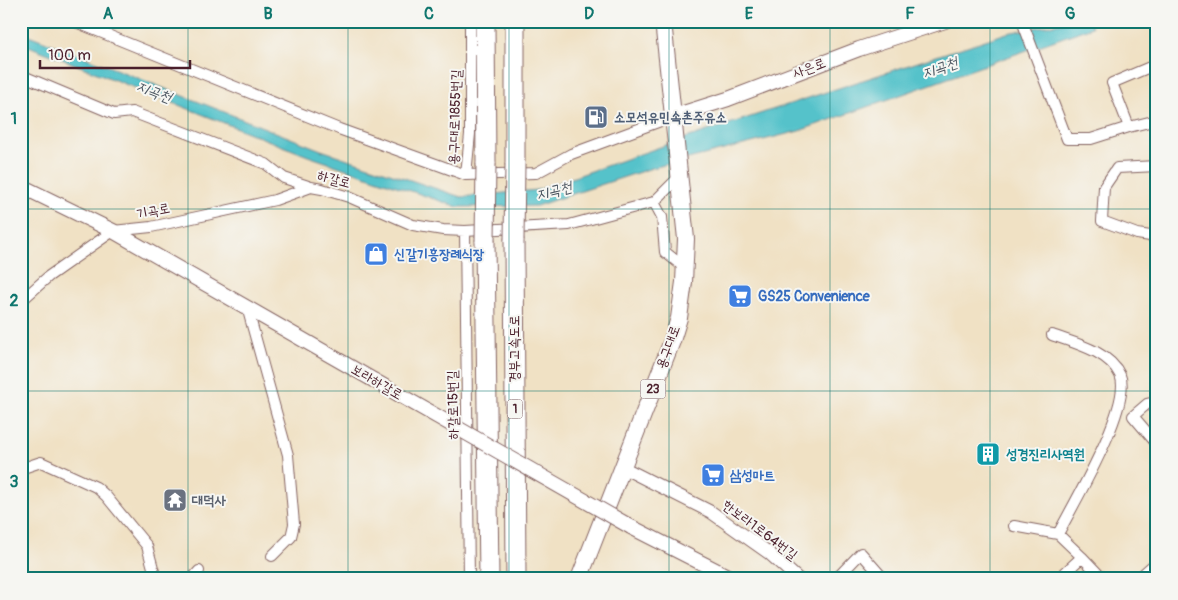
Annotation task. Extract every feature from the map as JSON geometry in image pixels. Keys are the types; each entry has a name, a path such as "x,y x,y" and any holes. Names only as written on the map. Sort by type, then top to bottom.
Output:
{"highway":[{"name":"경부고속도로","path":"484,21 489,579"},
{"name":"경부고속도로","path":"515,21 516,579"}],"main road":[{"name":"23","path":"663,21 680,184"},
{"name":"사은로","path":"674,123 728,98 859,49 945,21"},
{"name":"용구대로","path":"579,579 672,341 679,318 686,239 680,184"},
{"name":"보라하갈로","path":"21,186 113,231 631,526 733,579"}],"street":[{"path":"73,21 339,129 466,175"},
{"name":"용구대로1855번길","path":"470,21 470,134 466,175 536,173 571,154 674,123"},
{"path":"1022,21 1067,139 1091,139 1157,120"},
{"path":"1128,127 1112,83 1157,64"},
{"name":"하갈로","path":"21,75 114,114 132,112 266,164 284,178 348,197 413,224 443,230 568,225 654,202"},
{"path":"1157,166 1117,168 1104,187 1102,221 1136,234 1157,237"},
{"path":"680,184 654,202 662,217 665,252 684,268"},
{"name":"기곡로","path":"21,301 50,276 113,231 151,227 275,200 310,187"},
{"name":"하갈로15번길","path":"465,230 469,579"},
{"path":"247,307 288,455 294,524 291,537 272,556"},
{"path":"1052,335 1081,346 1110,362 1120,375 1122,390 1114,420 1097,460 1058,534"},
{"path":"1157,402 1148,404 1134,416 1157,444"},
{"path":"21,466 26,467 41,462 96,487 106,496 147,546 156,579"},
{"name":"한보라1로64번길","path":"622,467 718,516 769,553 798,579"},
{"path":"1014,526 1058,534 1103,579"},
{"path":"836,579 861,553 884,579"},
{"path":"1058,579 1082,558"},
{"path":"1139,579 1157,563"}],"water":[{"name":"지곡천","path":"1072,21 1090,21 1092,27 799,131 652,168 536,206 458,207 308,156 21,43 21,32 321,150 461,197 537,190 686,138 1007,33"}],"place":[{"name":"소모석유민속촌주유소","path":"596,117"},
{"name":"신갈기흥장례식장","path":"376,254"},
{"name":"GS25 Convenience","path":"740,296"},
{"name":"성경진리사역원","path":"988,454"},
{"name":"삼성마트","path":"713,475"},
{"name":"대덕사","path":"175,500"}]}
